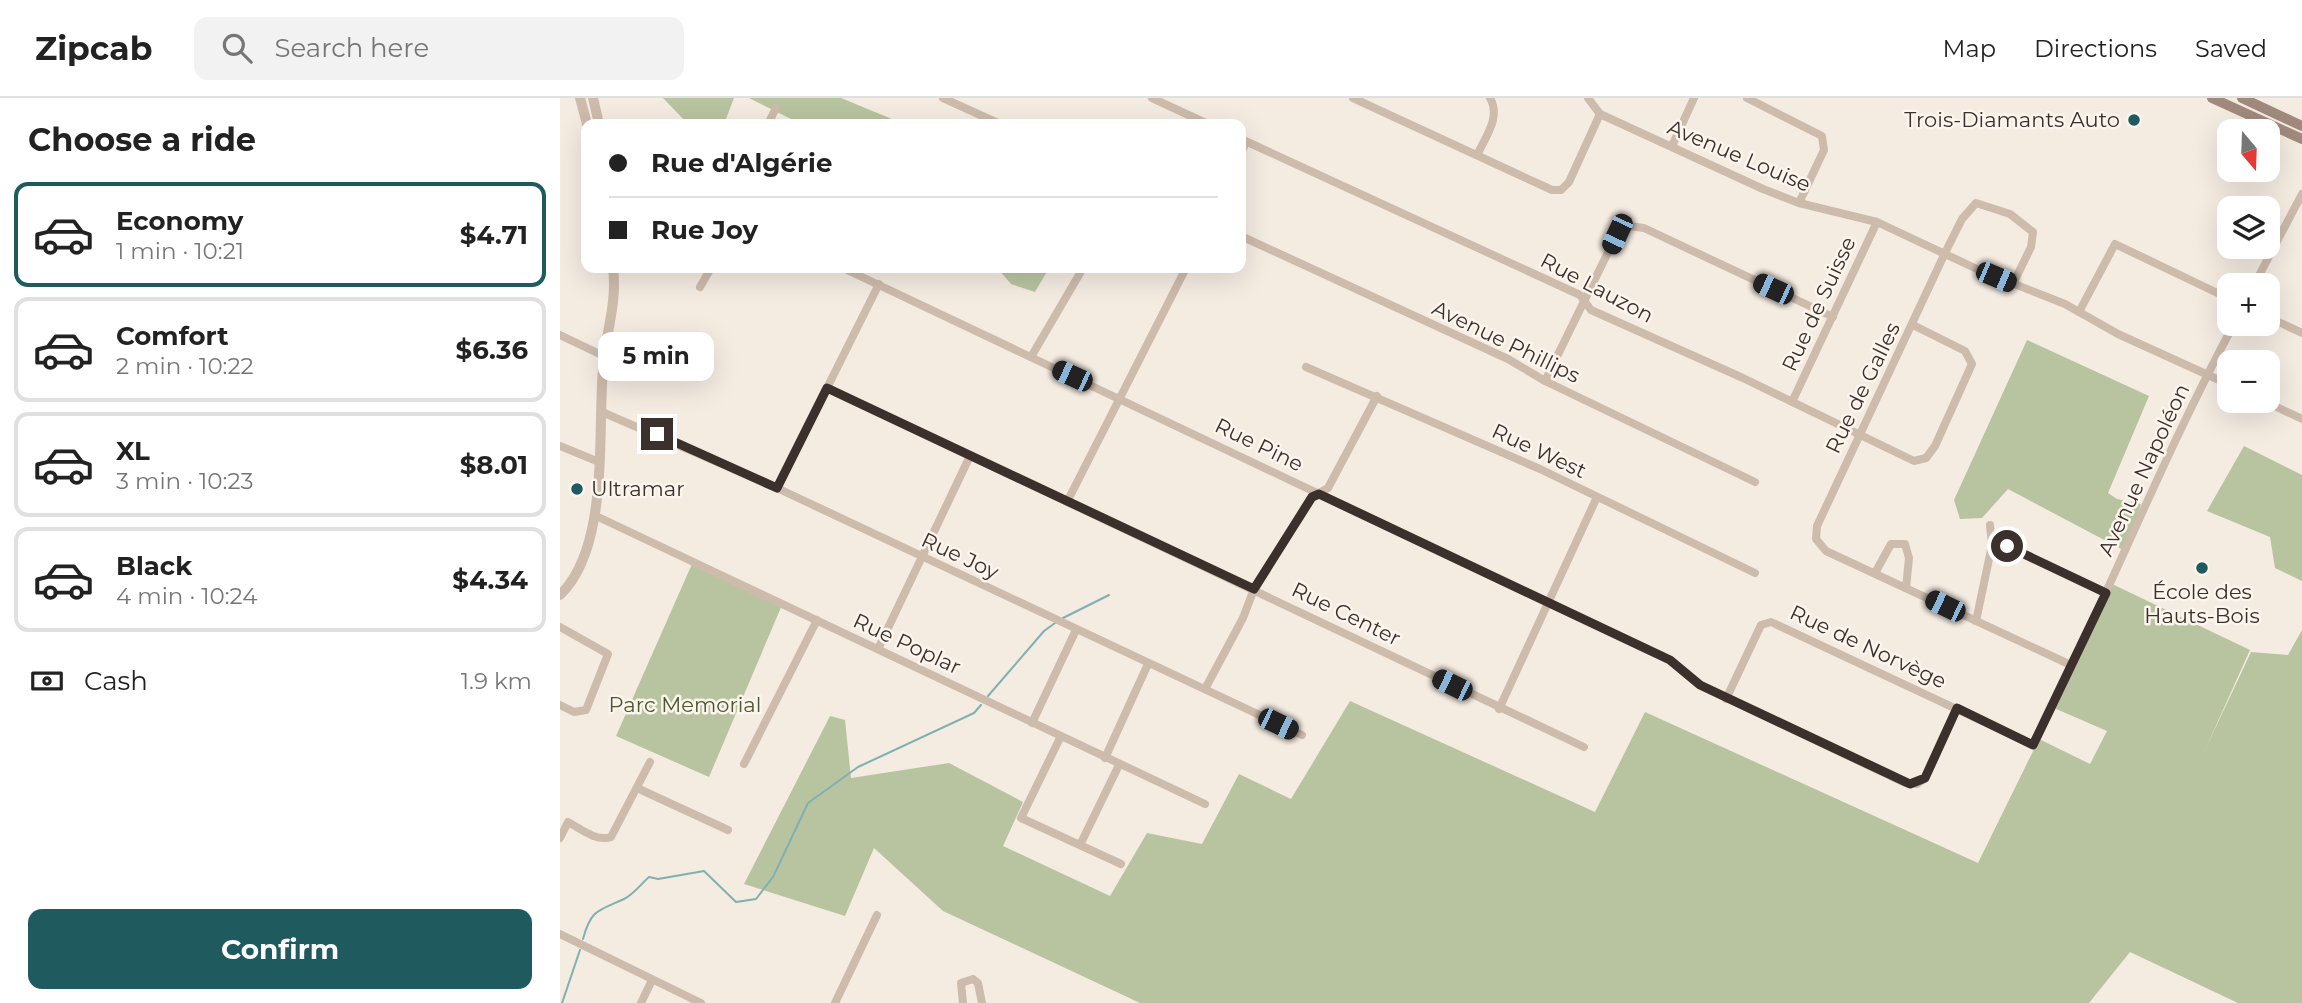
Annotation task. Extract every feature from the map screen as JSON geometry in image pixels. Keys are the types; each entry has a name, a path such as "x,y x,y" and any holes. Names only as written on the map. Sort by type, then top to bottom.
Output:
{"main road":[{"path":"2212,98 2302,139"},
{"path":"2242,98 2302,126"}],"street":[{"path":"580,98 586,119"},
{"path":"593,98 598,119"},
{"path":"943,98 989,119"},
{"path":"1152,98 1197,119"},
{"path":"1353,98 1552,190 1561,190 1569,182 1600,114"},
{"path":"1477,155 1495,117 1496,108 1490,98"},
{"name":"Avenue Louise","path":"1588,98 1600,114 1799,203 1877,222 2078,312 2217,379"},
{"path":"1672,146 1695,98"},
{"path":"1747,98 1822,136 1824,150 1799,203"},
{"path":"770,119 776,108"},
{"name":"Rue Lauzon","path":"1246,142 1580,295 1591,310 1914,461 1926,458 1935,446 1972,364 1965,351 1913,325"},
{"path":"2260,273 2302,194"},
{"name":"Rue de Galles","path":"1875,573 1826,551 1816,539 1817,526 1945,253 1962,219 1976,203 2001,210 2025,223 2033,232 2031,247 2013,284"},
{"name":"Rue de Suisse","path":"1792,402 1877,222"},
{"path":"1545,381 1617,234 1629,226 1644,228 1833,317"},
{"name":"Avenue Phillips","path":"1246,238 1508,359 1545,381 1755,482"},
{"path":"2078,312 2115,244 2217,293"},
{"path":"560,595 574,577 594,516 604,356 615,298 613,273"},
{"path":"700,288 708,273"},
{"name":"Rue Pine","path":"854,273 1548,602 1678,665 1700,685 1726,699 1910,784 1925,778 1957,708"},
{"path":"1031,357 1080,273"},
{"path":"1067,502 1184,273"},
{"path":"777,488 879,284"},
{"path":"2280,323 2302,333"},
{"path":"560,335 604,356"},
{"name":"Avenue Napoléon","path":"2033,745 2073,666 2207,374 2228,336"},
{"name":"Rue West","path":"1306,367 1377,396 1755,573"},
{"name":"Rue Center","path":"827,388 1584,747"},
{"path":"1205,689 1243,618 1254,589 1312,497 1328,488 1377,396"},
{"path":"2280,409 2302,419"},
{"name":"Rue Joy","path":"602,412 777,488 1302,735"},
{"path":"560,446 599,462"},
{"path":"878,649 970,456"},
{"path":"1499,709 1597,497"},
{"name":"Rue Poplar","path":"594,516 1060,738 1205,804"},
{"path":"1976,621 1992,545 1990,525"},
{"path":"1906,588 1909,558 1905,544 1891,544 1875,573 1906,588 1976,621 2073,666"},
{"path":"1992,545 2007,546 2106,593"},
{"path":"744,764 817,620"},
{"name":"Rue de Norvège","path":"1726,699 1761,625 1771,622 2033,745"},
{"path":"560,627 608,654 607,663 586,710 582,713 575,712 560,705"},
{"path":"1032,723 1076,630"},
{"path":"1105,758 1148,664"},
{"path":"1060,738 1021,818 1121,864"},
{"path":"560,838 568,822 603,840 611,837 650,762"},
{"path":"1080,845 1119,765"},
{"path":"637,788 728,830"},
{"path":"835,1003 877,915"},
{"path":"560,934 701,1003"},
{"path":"963,1003 961,983 973,979 978,983 982,1003"},
{"path":"641,1003 652,980"}],"green space":[{"path":"663,98 734,98 726,119 683,119"},
{"path":"749,98 841,98 892,119 791,119"},
{"path":"1002,273 1046,273 1035,292 1011,284"},
{"path":"2027,340 2149,396 2108,493 2117,499 2141,504 2125,551 2008,489 1982,518 1960,519 1954,500"},
{"path":"2244,446 2302,475 2302,581 2275,568 2270,537 2207,511"},
{"name":"Parc Memorial","path":"692,564 782,605 709,777 616,736"},
{"path":"2112,584 2250,650 2205,750 2251,652 2288,655 2302,630 2302,1003 2238,1003 2130,952 2089,1003 1140,1003 943,911 874,848 845,916 744,884 830,716 845,720 851,778 949,763 1023,802 1003,846 1110,896 1147,833 1202,844 1239,774 1291,799 1350,701 1595,812 1645,712 1978,863 2039,739 2090,764 2107,731 2054,708"}],"waterway":[{"path":"1063,618 1109,595"},
{"path":"988,696 1044,631 1055,623"},
{"path":"583,939 589,922 597,912 627,897 649,877 658,879 704,871 736,902 756,899 773,877 808,803 858,767 974,713 981,705"},
{"path":"562,1003 580,950"}],"place":[{"name":"Trois-Diamants Auto","path":"2134,120"},
{"name":"Ultramar","path":"577,489"},
{"name":"École des Hauts-Bois","path":"2202,568"}],"route":[{"path":"657,434 777,488 827,388 1254,589 1312,497 1319,494 1670,660 1700,685 1726,699 1910,784 1917,784 1925,778 1957,708 2033,745 2070,674 2106,593 2007,546"}]}
